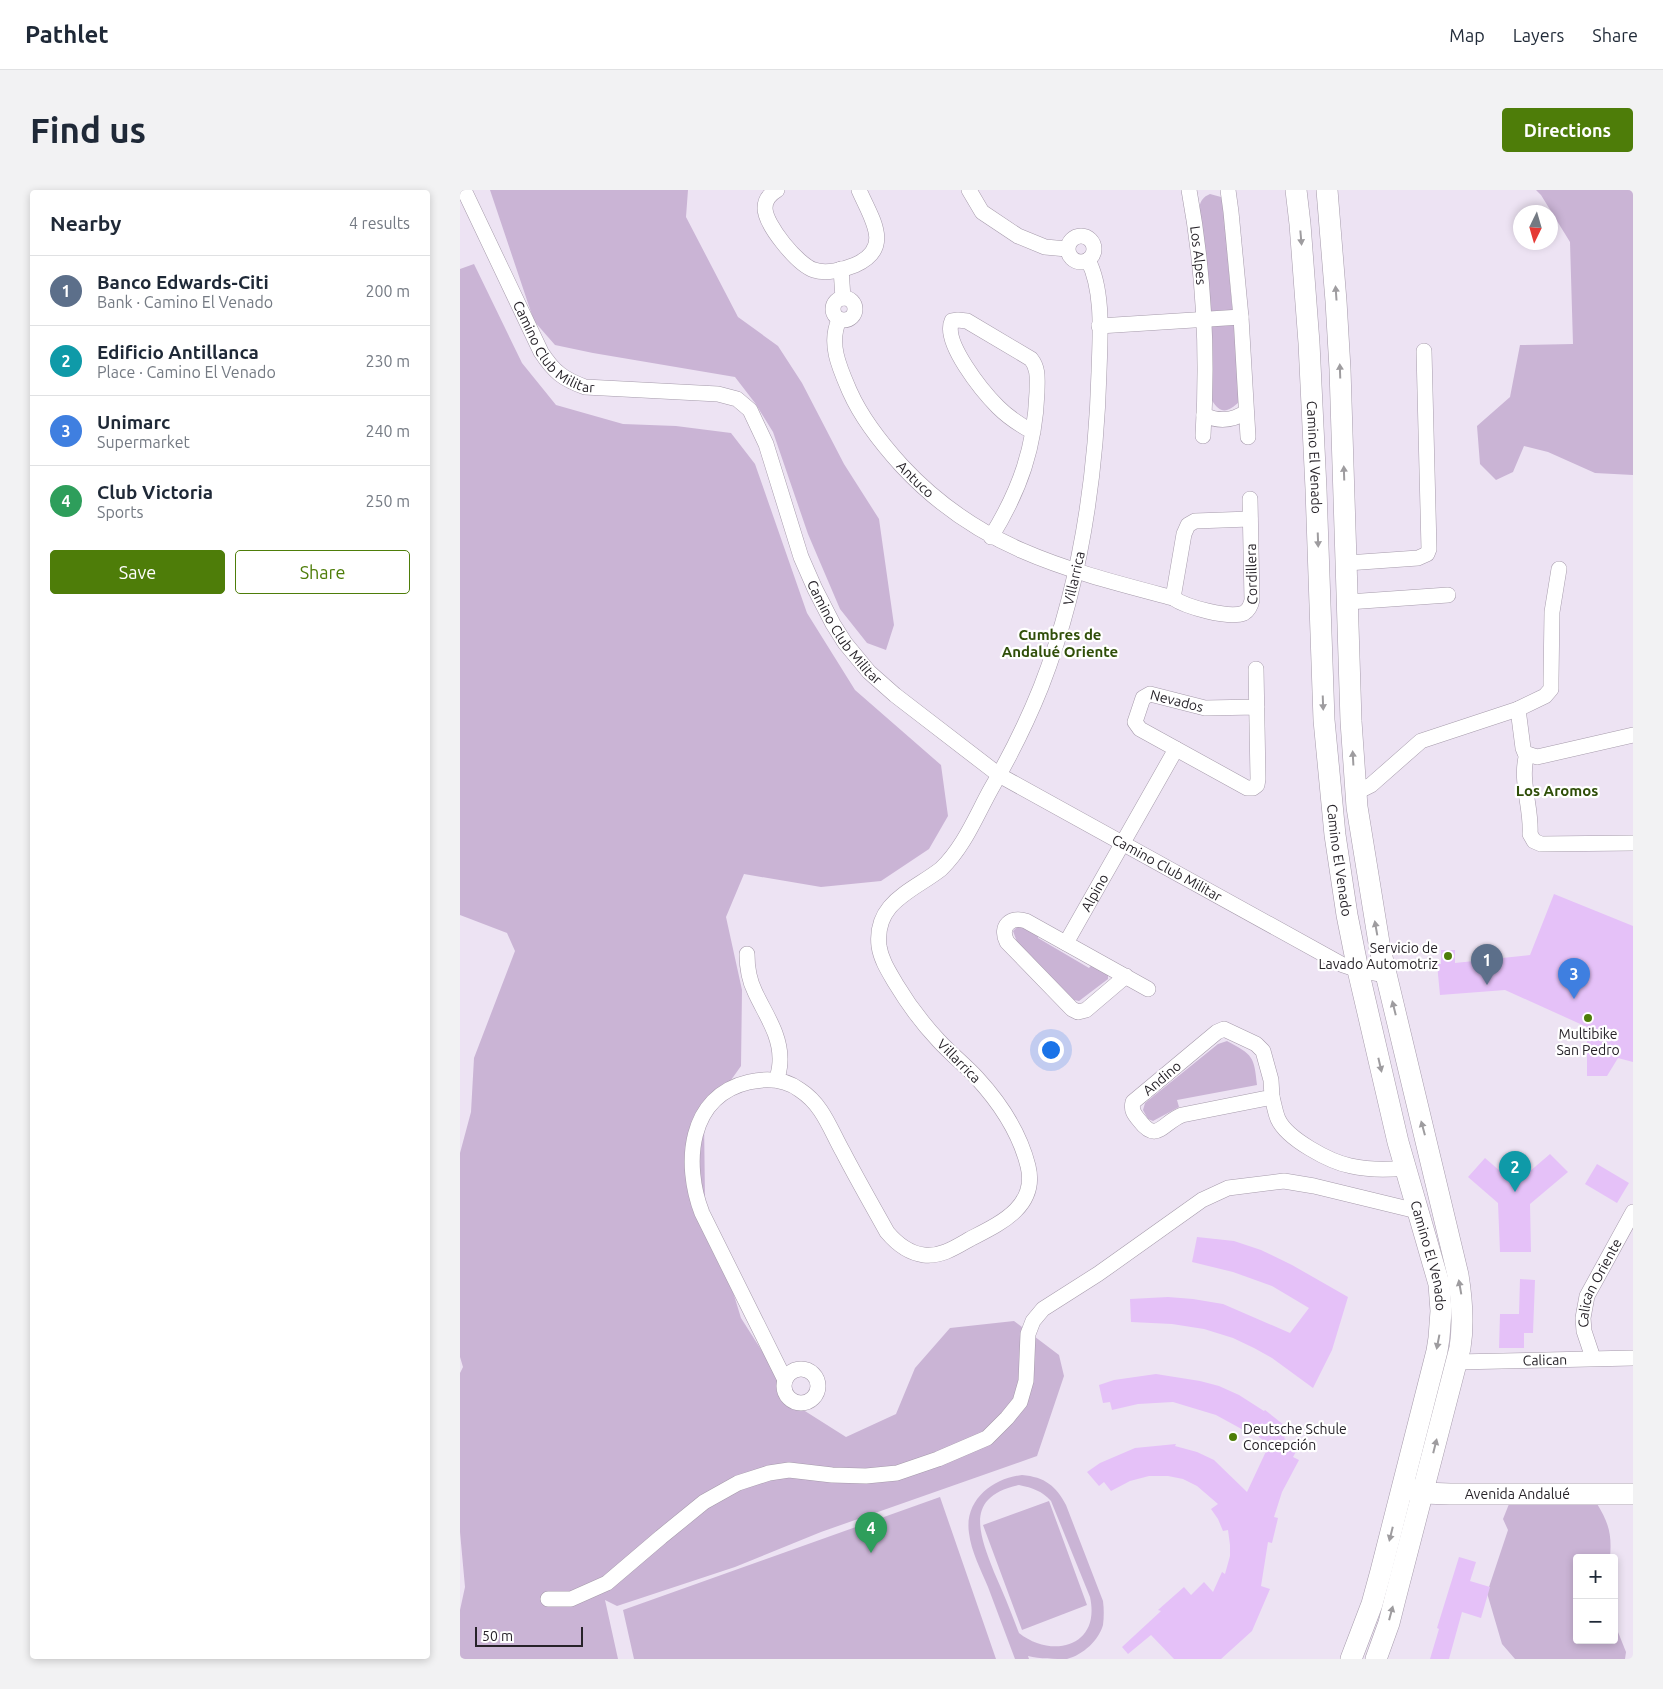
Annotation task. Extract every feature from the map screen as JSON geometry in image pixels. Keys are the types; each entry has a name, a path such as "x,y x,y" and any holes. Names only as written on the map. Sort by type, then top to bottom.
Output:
{"street":[{"name":"Camino Club Militar","path":"464,190 541,352 552,367 568,381 585,387 718,394 737,399 750,410 766,444 801,557 815,589 845,643 869,672 999,775 1343,965 1386,975"},
{"path":"777,190 768,197 766,202 765,212 768,220 782,242 801,263 821,271 841,269 862,262 870,256 877,245 876,231 859,190"},
{"path":"969,190 982,212 1018,236 1045,247 1067,249 1070,256 1080,262 1088,260"},
{"name":"Los Alpes","path":"1191,190 1204,320 1203,436"},
{"path":"1228,190 1241,317 1248,437"},
{"name":"Camino El Venado","path":"1296,190 1309,343 1316,479 1324,720 1339,862 1358,970 1405,1168 1441,1297 1441,1324 1436,1351 1403,1486 1377,1588 1350,1659"},
{"name":"Camino El Venado","path":"1327,190 1338,342 1355,794 1376,926 1386,975 1458,1275 1463,1320 1460,1348 1423,1493 1388,1623 1376,1659"},
{"name":"Villarrica","path":"784,1380 702,1213 697,1199 693,1163 695,1135 701,1118 711,1103 728,1090 746,1083 764,1080 786,1082 800,1090 819,1107 886,1232 899,1245 924,1255 946,1252 1002,1223 1018,1208 1028,1187 1028,1168 1017,1137 1008,1119 987,1089 940,1042 906,1000 885,965 879,948 880,930 889,907 898,897 926,880 947,863 963,841 1018,740 1040,688 1060,630 1076,570 1087,511 1094,460 1098,397 1099,326 1097,284 1088,260 1094,250 1092,241 1081,235 1073,238 1068,244 1067,249"},
{"name":"Antuco","path":"841,269 843,298 852,301 855,311 850,319 839,320 834,337 836,356 853,398 869,425 894,457 932,495 970,524 991,537 1032,556 1076,570"},
{"path":"1099,326 1241,317"},
{"path":"991,537 1006,513 1021,480 1028,458 1033,432 1037,373 1034,363 1027,356 972,324 958,320 952,321 950,330 952,342 976,380 998,407 1033,432"},
{"path":"1309,343 1338,342"},
{"path":"1346,563 1418,558 1427,554 1429,549 1424,351"},
{"path":"1204,415 1226,420 1246,412"},
{"name":"Cordillera","path":"1076,570 1096,578 1172,598 1183,604 1225,614 1245,612 1249,609 1252,600 1250,499"},
{"path":"1172,598 1184,534 1188,525 1198,520 1250,519"},
{"path":"1355,794 1371,785 1421,741 1518,709 1545,696 1551,689 1552,612 1558,569"},
{"path":"1348,602 1448,595"},
{"name":"Nevados","path":"1256,669 1257,707 1258,779 1255,787 1247,788 1140,729 1136,725 1135,719 1144,698 1147,695 1156,694 1205,708 1257,707"},
{"path":"1518,709 1523,748 1525,753 1537,757 1633,735"},
{"path":"1123,844 1176,749"},
{"path":"1527,754 1524,768 1530,834 1534,841 1541,844 1633,843"},
{"name":"Alpino","path":"1066,943 1123,844"},
{"path":"1126,976 1084,1011 1078,1012 1072,1009 1006,942 1004,930 1010,921 1022,920 1066,943 1126,976 1148,989"},
{"path":"746,954 749,978 773,1026 778,1046 780,1060 777,1080"},
{"name":"Andino","path":"1272,1096 1182,1115 1156,1131 1146,1129 1134,1113 1132,1107 1134,1102 1222,1029 1228,1030 1256,1044 1263,1051 1271,1080 1272,1096 1278,1119 1289,1134 1325,1156 1349,1166 1384,1170 1405,1168"},
{"path":"548,1599 571,1598 607,1583 704,1502 738,1483 769,1473 788,1470 857,1476 897,1473 938,1459 987,1438 1020,1402 1026,1381 1028,1334 1034,1321 1043,1310 1098,1274 1202,1200 1228,1188 1284,1181 1314,1186 1418,1211"},
{"name":"Calican Oriente","path":"1593,1358 1584,1331 1583,1318 1587,1296 1633,1212"},
{"name":"Calican","path":"1456,1362 1633,1358"},
{"name":"Avenida Andalué","path":"1403,1486 1423,1493 1633,1494"}],"shaded area":[{"path":"490,190 688,190 686,217 738,317 778,346 802,383 844,464 879,519 894,625 886,650 867,643 840,609 808,534 773,432 755,403 735,377 555,345 534,321"},
{"path":"1536,190 1633,190 1633,475 1595,473 1548,452 1524,446 1513,472 1496,480 1480,464 1477,426 1510,397 1520,345 1573,344 1570,242 1558,223 1558,205 1547,205"},
{"path":"1210,194 1221,197 1223,204 1240,396 1240,401 1228,410 1221,410 1211,399 1199,208 1203,199"},
{"path":"474,264 522,363 556,405 623,424 676,426 731,433 755,464 807,613 855,690 941,765 948,816 929,849 881,881 821,887 744,874 726,917 742,990 741,1066 704,1118 705,1201 741,1318 797,1406 846,1437 896,1414 915,1368 950,1328 1014,1321 1059,1355 1064,1376 1037,1456 821,1532 735,1567 617,1606 605,1600 618,1659 460,1659 460,1610 465,1587 460,1532 460,1373 463,1367 460,1357 460,1153 471,1112 474,1058 515,951 507,933 460,915 460,269"},
{"path":"1023,926 1039,932 1038,938 1089,968 1093,963 1108,974 1108,979 1079,1001 1074,1000 1017,942 1013,931 1017,927"},
{"path":"1227,1041 1251,1057 1255,1068 1257,1085 1177,1100 1179,1107 1153,1121 1148,1119 1143,1110 1145,1103 1218,1044"},
{"path":"1022,1475 1043,1480 1058,1493 1066,1505 1103,1601 1103,1625 1098,1636 1090,1646 1079,1654 1067,1659 1028,1656 1029,1659 1015,1659 972,1547 969,1521 971,1510 976,1501 991,1486 1011,1477","holes":["1019,1485 1041,1492 1051,1501 1090,1597 1091,1614 1088,1627 1081,1637 1071,1644 1059,1646 1046,1645 1032,1641 1019,1633 984,1544 980,1518 983,1508 990,1498"]},
{"path":"940,1497 996,1659 634,1659 623,1610"},
{"path":"1049,1501 1087,1605 1022,1630 983,1525"},
{"path":"1596,1502 1609,1529 1610,1554 1573,1554 1573,1644 1618,1644 1618,1632 1626,1652 1625,1659 1515,1659 1502,1644 1487,1593 1508,1530 1503,1519 1509,1504"}],"building":[{"path":"1554,894 1633,926 1633,1062 1618,1058 1607,1076 1587,1076 1587,1027 1505,990 1440,995 1437,964 1441,964 1441,950 1455,950 1455,963 1530,955"},
{"path":"1550,1154 1568,1172 1530,1204 1531,1252 1500,1252 1498,1203 1468,1177 1485,1158 1515,1184"},
{"path":"1597,1164 1629,1183 1617,1203 1585,1184"},
{"path":"1197,1237 1234,1241 1261,1250 1292,1265 1348,1297 1332,1350 1313,1388 1272,1358 1233,1338 1204,1329 1172,1324 1131,1322 1130,1299 1168,1297 1223,1304 1290,1333 1309,1308 1272,1286 1233,1272 1192,1262"},
{"path":"1520,1279 1535,1280 1533,1333 1524,1333 1524,1348 1499,1348 1500,1314 1519,1314"},
{"path":"1156,1374 1200,1381 1219,1386 1239,1395 1265,1410 1289,1429 1284,1438 1298,1448 1293,1457 1299,1460 1282,1492 1274,1517 1278,1518 1272,1543 1268,1542 1261,1586 1270,1589 1252,1631 1221,1659 1174,1659 1151,1635 1128,1654 1122,1647 1161,1611 1158,1610 1184,1587 1191,1595 1204,1582 1213,1592 1222,1572 1225,1574 1230,1556 1228,1530 1223,1531 1211,1509 1218,1504 1197,1486 1183,1479 1168,1476 1149,1476 1130,1481 1111,1491 1104,1482 1099,1486 1087,1472 1100,1463 1135,1448 1176,1444 1175,1446 1197,1452 1214,1460 1247,1492 1269,1445 1249,1429 1247,1432 1216,1415 1173,1402 1138,1404 1112,1410 1110,1402 1103,1403 1099,1385 1114,1380"},
{"path":"1459,1557 1476,1562 1470,1581 1490,1587 1481,1618 1462,1612 1449,1659 1430,1659 1439,1629 1437,1628"}],"place":[{"name":"Servicio de Lavado Automotriz","path":"1448,956"},
{"name":"Banco Edwards-Citi","path":"1487,985"},
{"name":"Unimarc","path":"1574,999"},
{"name":"Multibike San Pedro","path":"1588,1018"},
{"name":"Edificio Antillanca","path":"1515,1192"},
{"name":"Deutsche Schule Concepción","path":"1233,1437"},
{"name":"Club Victoria","path":"871,1553"}],"district":[{"name":"Cumbres de Andalué Oriente","path":"1060,644"},
{"name":"Los Aromos","path":"1557,791"}]}
